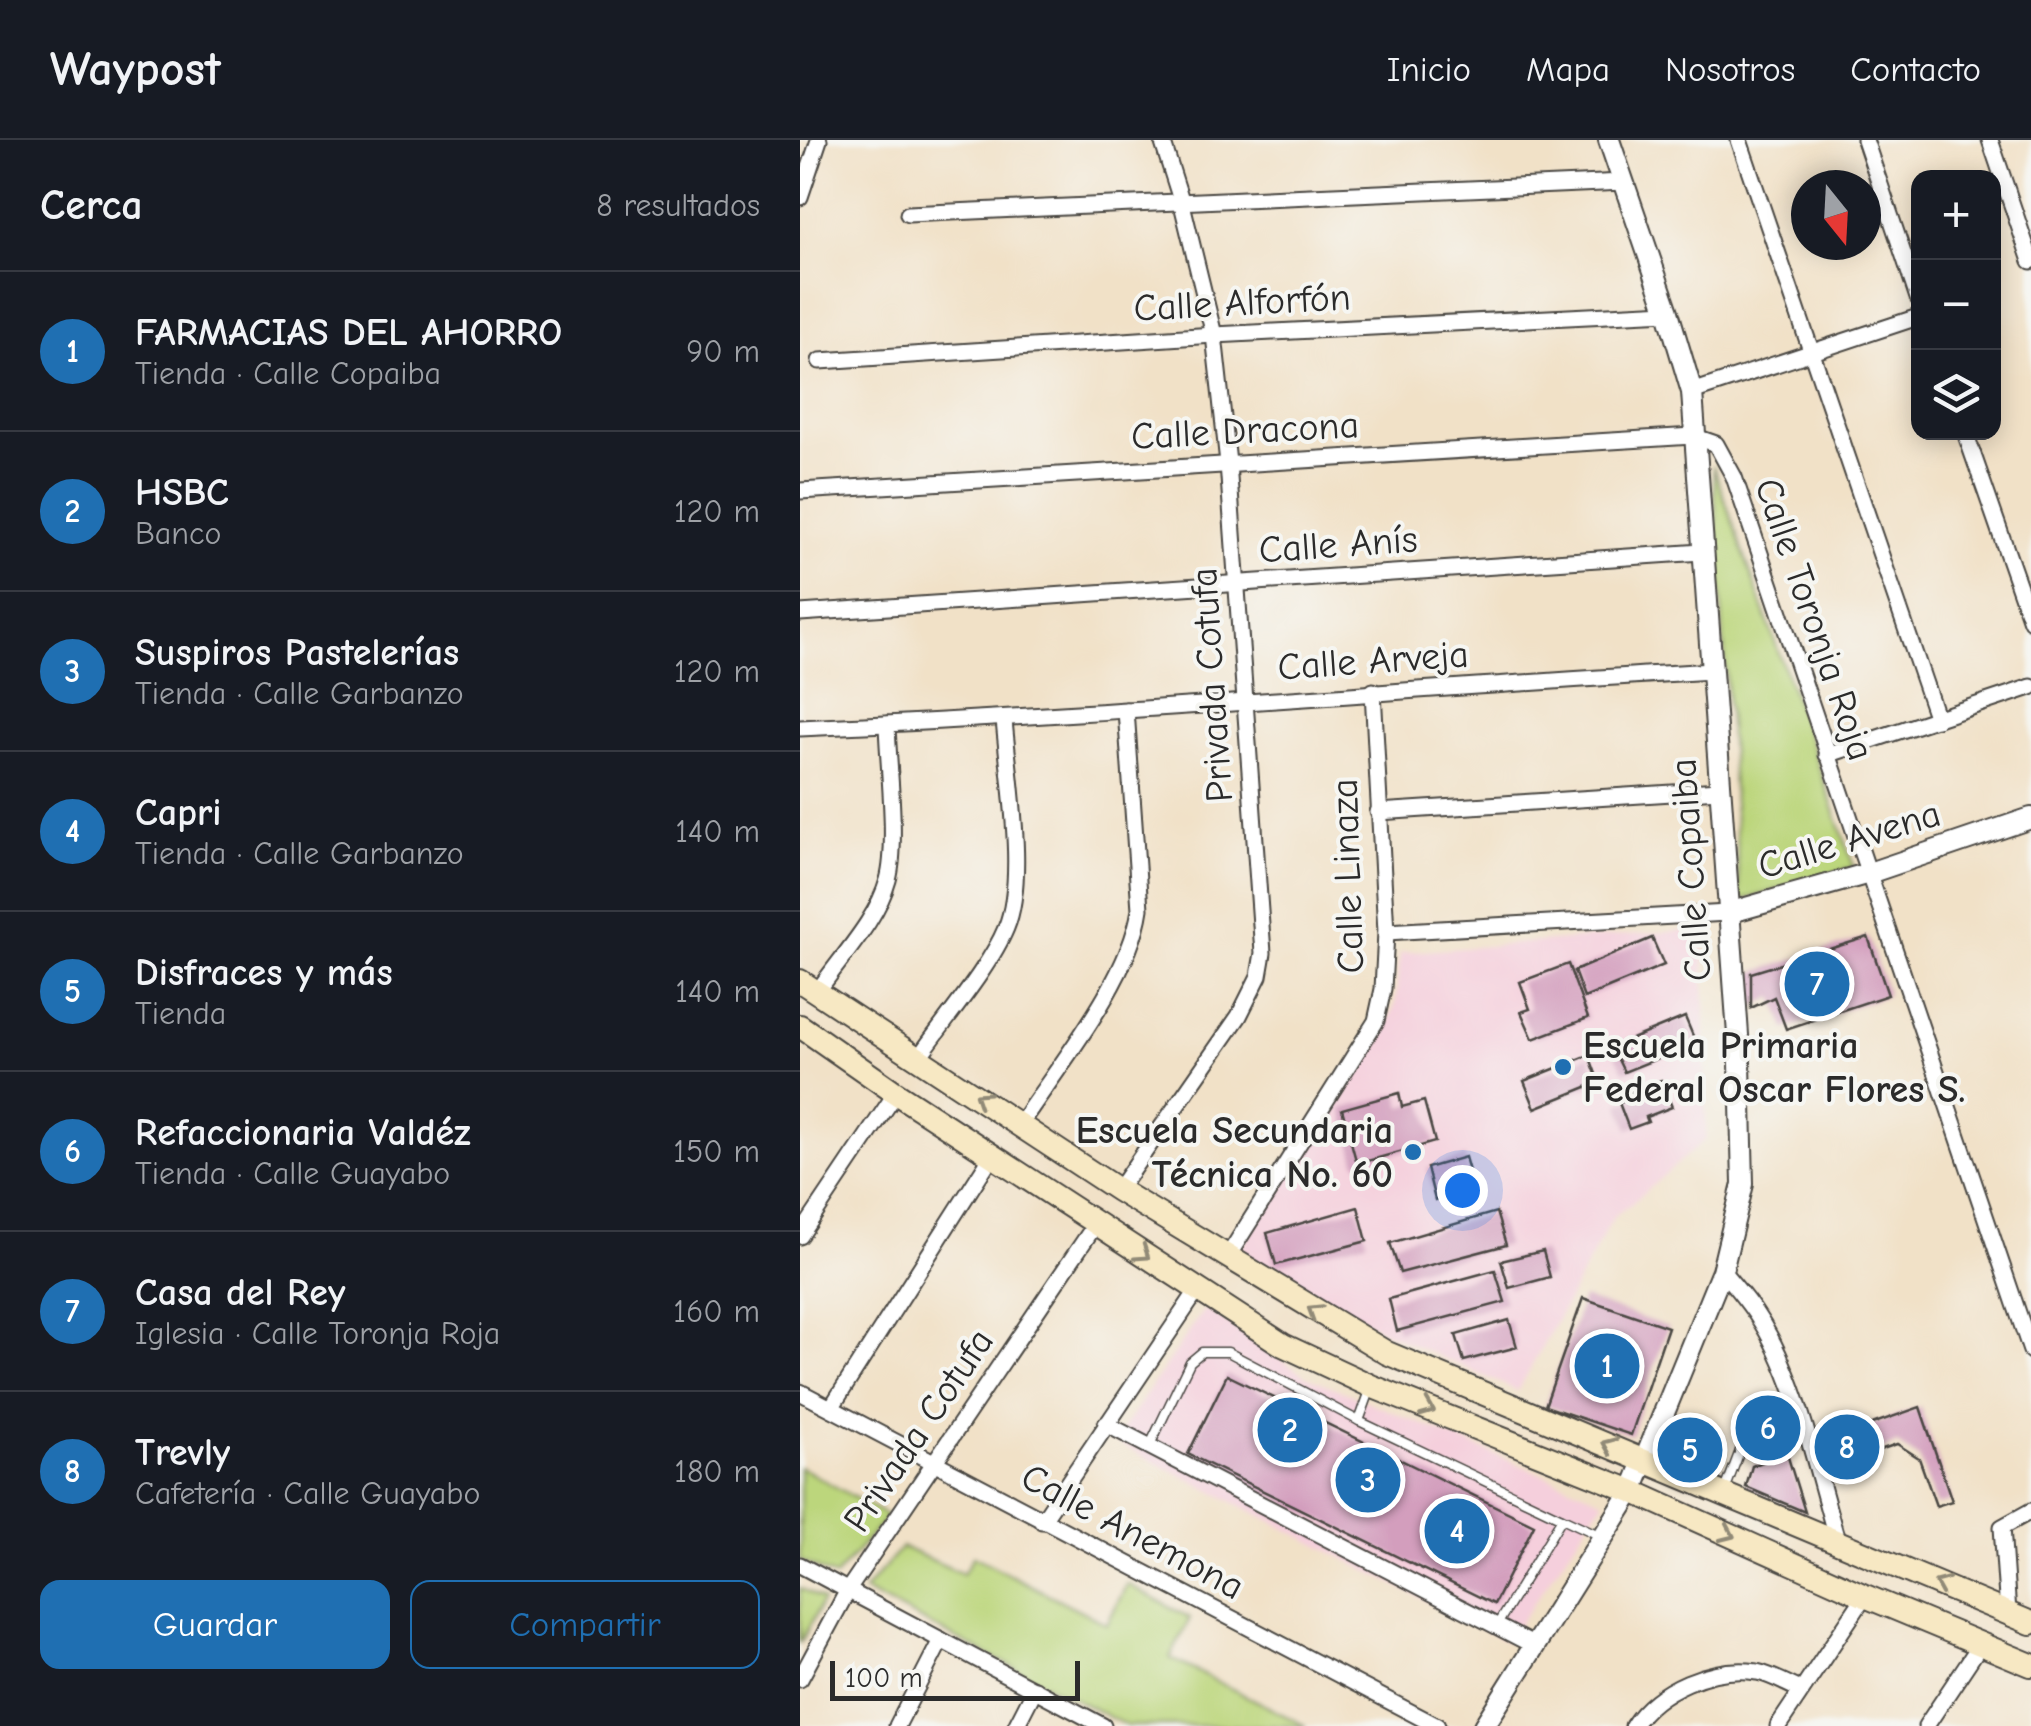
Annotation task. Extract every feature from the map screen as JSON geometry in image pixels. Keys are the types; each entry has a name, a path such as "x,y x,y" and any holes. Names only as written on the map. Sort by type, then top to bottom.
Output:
{"main road":[{"path":"809,986 1118,1190 1387,1353 2031,1622"},
{"path":"800,1026 1283,1346 1371,1386 1632,1491 2031,1665"},
{"path":"1371,1386 1387,1353"}],"street":[{"path":"800,197 820,140"},
{"name":"Privada Cotufa","path":"1118,1190 1240,1016 1260,976 1263,954 1228,463 1214,335 1162,140"},
{"name":"Calle Copaiba","path":"1484,1726 1632,1491 1722,1271 1743,1184 1743,1123 1692,392 1609,140"},
{"path":"1739,140 1937,718"},
{"path":"1867,140 1911,276"},
{"path":"1990,140 2031,261"},
{"path":"908,214 1624,182"},
{"name":"Calle Alforfón","path":"820,360 1668,312"},
{"path":"1692,392 1911,319"},
{"name":"Calle Dracona","path":"800,491 1693,436"},
{"name":"Calle Toronja Roja","path":"1693,436 1716,444 1734,476 2031,1351"},
{"path":"1968,440 2031,622"},
{"name":"Calle Anís","path":"800,612 1702,552"},
{"name":"Calle Arveja","path":"800,728 1004,720 1373,691 1710,671"},
{"path":"1827,755 2031,688"},
{"name":"Calle Linaza","path":"1228,1256 1376,1021 1383,989 1386,932 1373,691"},
{"path":"1020,1124 1117,977 1137,930 1140,909 1126,710"},
{"path":"919,1057 992,952 1006,929 1013,904 1016,873 1004,720"},
{"path":"809,986 870,917 889,878 887,724"},
{"path":"1378,812 1719,790"},
{"name":"Calle Avena","path":"1386,932 1728,913 1866,874 2031,818"},
{"path":"800,1236 896,1092"},
{"path":"831,1408 993,1154"},
{"name":"Privada Cotufa","path":"800,1679 848,1590 1097,1222"},
{"path":"1722,1271 1758,1315 1777,1354 1837,1540"},
{"path":"1042,1521 1197,1291"},
{"name":"Calle Anemona","path":"800,1392 1437,1726"},
{"path":"1106,1424 1534,1646"},
{"path":"2008,1613 2002,1526 2031,1511"},
{"path":"800,1566 1103,1726"},
{"path":"1778,1726 1866,1596"},
{"path":"896,1726 940,1640"},
{"path":"1926,1726 1980,1645"},
{"path":"1633,1726 1662,1696 1697,1679 1731,1672 1760,1672 1801,1690"},
{"path":"1016,1726 1036,1689"}],"lane":[{"path":"1150,1445 1190,1362 1202,1352 1228,1352 1359,1421 1603,1537"},
{"path":"1359,1421 1371,1386"},
{"path":"1724,1493 1748,1426"},
{"path":"1496,1626 1562,1518"}],"shaded area":[{"path":"1704,929 1706,1139 1614,1216 1518,1391 1296,1288 1237,1252 1382,1038 1395,1005 1400,953"},
{"path":"1205,1308 1306,1376 1604,1500 1507,1642 1114,1441"}],"green space":[{"path":"1713,466 1854,867 1740,901"},
{"path":"800,1467 888,1516 835,1577 800,1560"},
{"path":"902,1547 963,1574 973,1556 1107,1624 1127,1584 1190,1618 1170,1658 1306,1726 1127,1726 864,1591"},
{"path":"800,1588 823,1600 800,1644"}],"building":[{"path":"1868,937 1888,995 1786,1029 1774,997 1751,1008 1751,973"},
{"path":"1652,938 1664,965 1584,998 1574,971"},
{"path":"1568,964 1588,1018 1533,1039 1521,1012 1530,1009 1520,982"},
{"path":"1685,1017 1696,1043 1624,1072 1612,1047"},
{"path":"1589,1055 1599,1082 1535,1108 1524,1081"},
{"path":"1661,1080 1672,1107 1629,1129 1619,1103 1634,1098 1630,1092"},
{"path":"1399,1093 1402,1107 1424,1101 1435,1142 1357,1164 1342,1109"},
{"path":"1465,1157 1474,1189 1435,1200 1427,1168"},
{"path":"1358,1207 1367,1241 1276,1265 1267,1233"},
{"path":"1496,1212 1506,1245 1400,1273 1390,1243"},
{"path":"1543,1251 1550,1277 1509,1288 1501,1261"},
{"path":"1495,1270 1505,1302 1397,1331 1389,1299"},
{"path":"1583,1298 1668,1327 1631,1435 1545,1406"},
{"path":"1509,1320 1517,1347 1464,1361 1456,1335"},
{"path":"1227,1375 1534,1525 1494,1604 1188,1454"},
{"path":"1767,1395 1805,1512 1746,1487 1752,1466 1768,1460 1750,1402"},
{"path":"1920,1407 1952,1501 1936,1506 1919,1458 1897,1444 1865,1455 1869,1466 1841,1476 1829,1439"},
{"path":"1679,1432 1711,1443 1703,1469 1669,1456"}],"place":[{"name":"Casa del Rey","path":"1817,984"},
{"name":"Escuela Primaria Federal Oscar Flores S.","path":"1563,1067"},
{"name":"Escuela Secundaria Técnica No. 60","path":"1413,1152"},
{"name":"FARMACIAS DEL AHORRO","path":"1607,1366"},
{"name":"Refaccionaria Valdéz","path":"1768,1428"},
{"name":"HSBC","path":"1290,1430"},
{"name":"Trevly","path":"1847,1447"},
{"name":"Disfraces y más","path":"1690,1450"},
{"name":"Suspiros Pastelerías","path":"1368,1480"},
{"name":"Capri","path":"1457,1531"}]}
